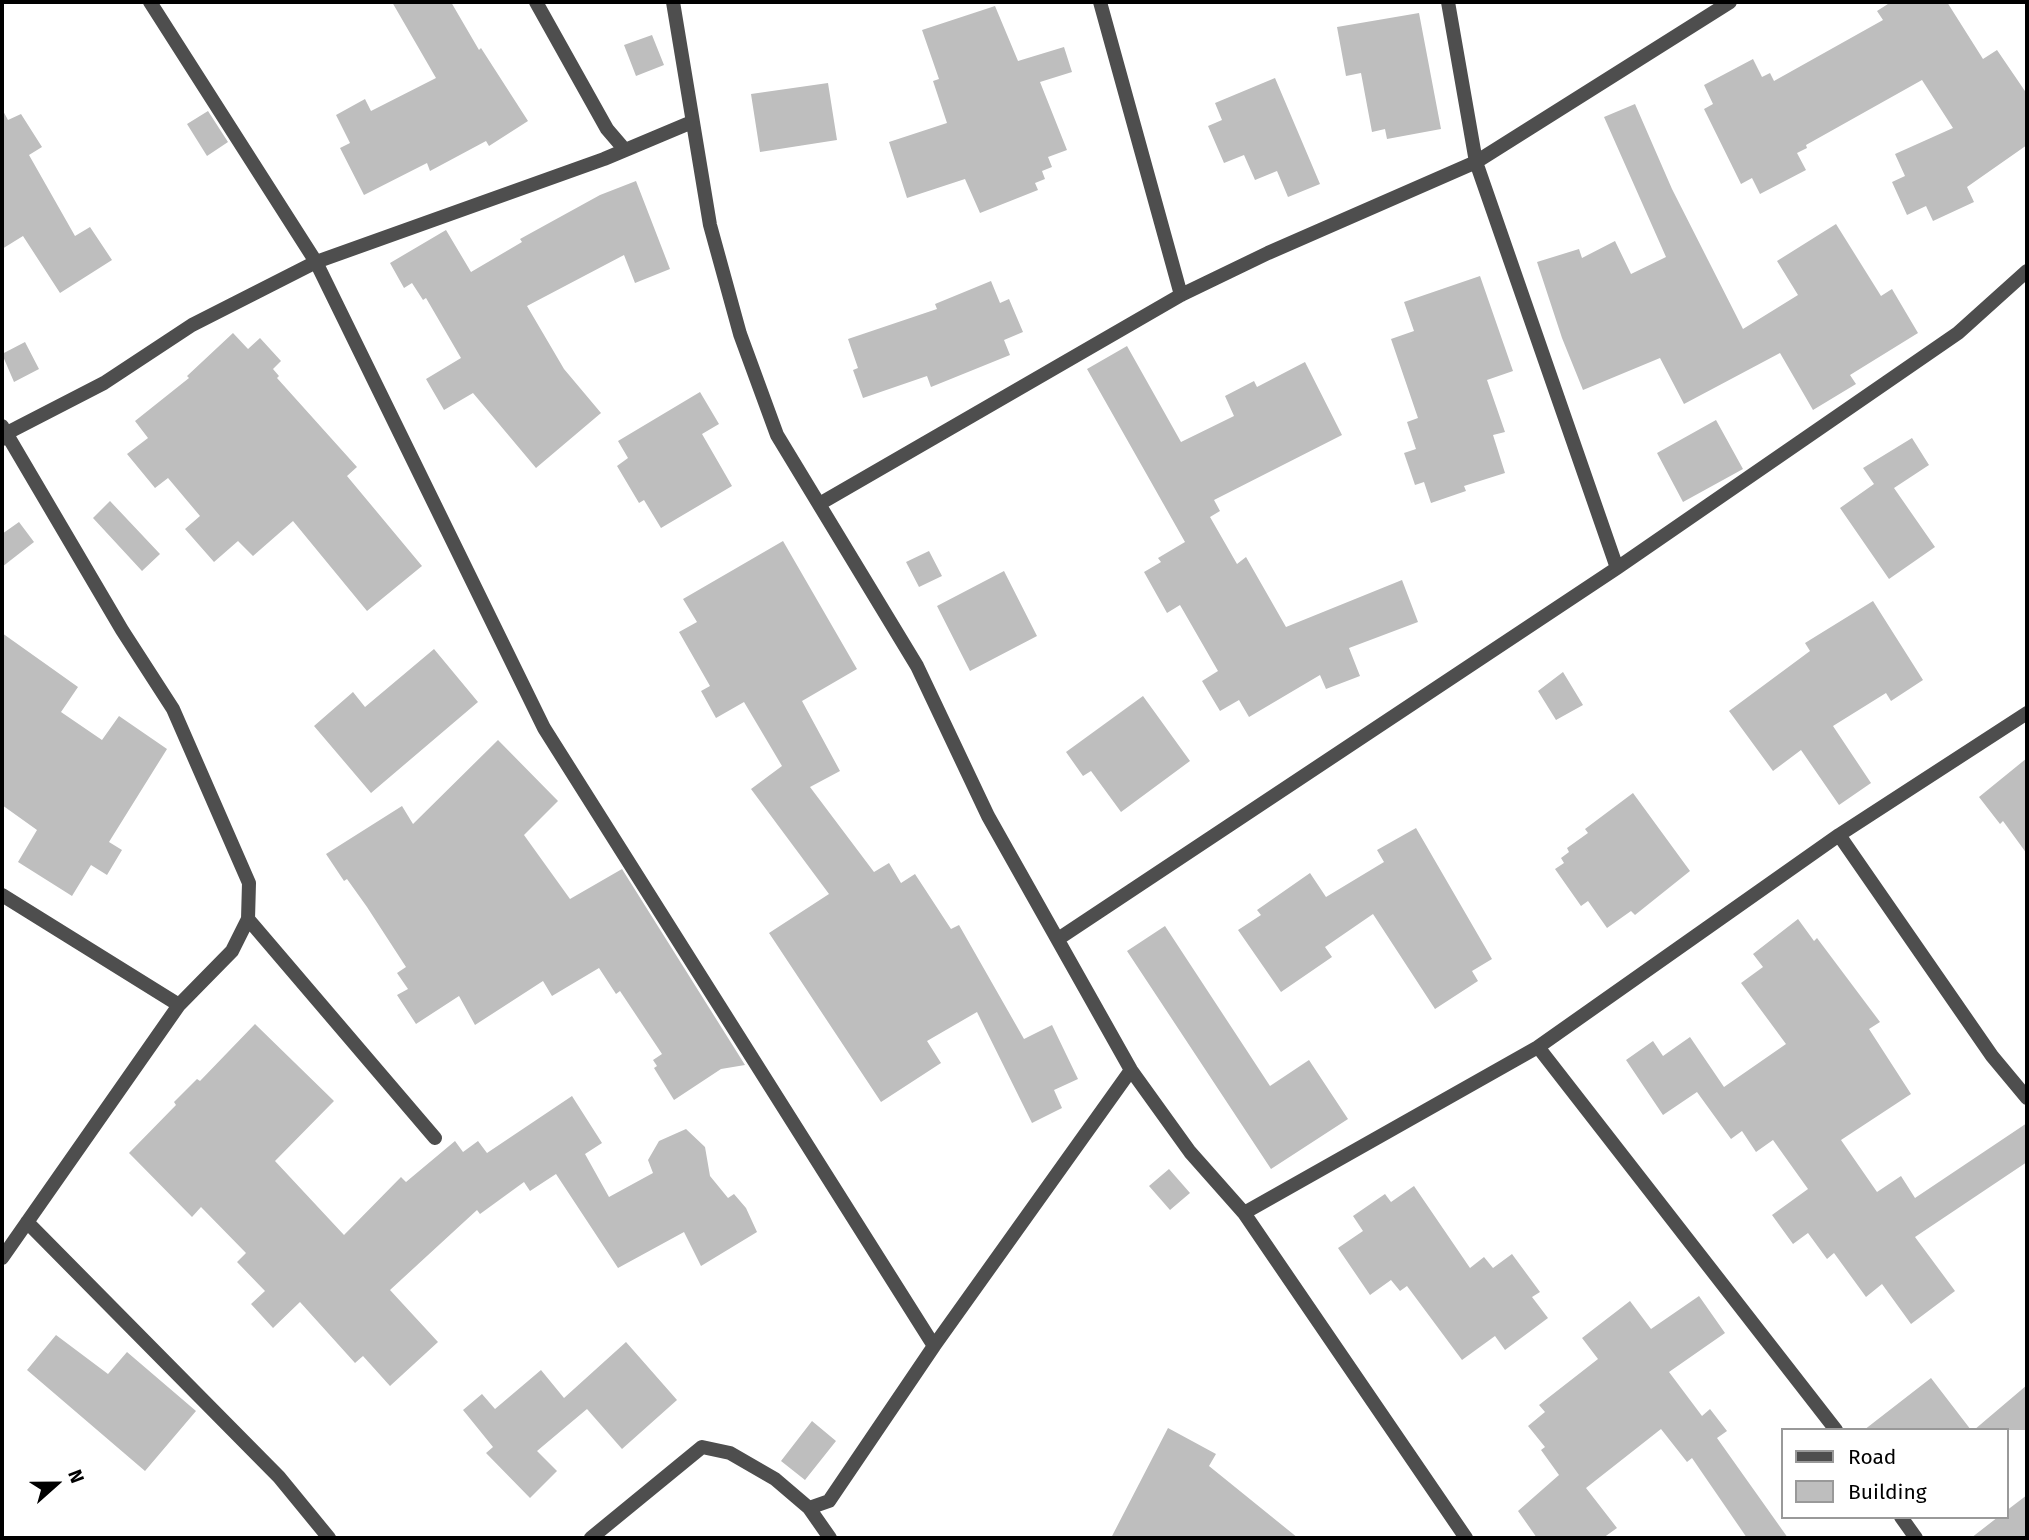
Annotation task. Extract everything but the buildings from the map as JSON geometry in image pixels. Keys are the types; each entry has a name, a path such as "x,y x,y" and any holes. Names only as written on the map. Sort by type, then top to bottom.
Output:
{"street":[{"path":"150,2 316,262 544,729 934,1346"},
{"path":"536,2 607,128 625,150"},
{"path":"673,2 710,225 740,334 778,435 917,666 988,816 1131,1070 1190,1152 1244,1213 1466,1538"},
{"path":"1100,2 1181,295"},
{"path":"1448,2 1476,162 1617,568"},
{"path":"821,503 1181,295 1268,253 1476,162 1730,2"},
{"path":"2,1258 179,1005 232,951 248,919 249,883 173,709 3,433 104,383 192,326 316,262 625,150 692,121"},
{"path":"1058,939 1617,568 1958,333 2027,271"},
{"path":"1244,1213 1538,1047 1839,835 2027,713"},
{"path":"1839,835 1992,1056 2027,1098"},
{"path":"2,895 179,1005"},
{"path":"248,919 435,1138"},
{"path":"1538,1047 1834,1428"},
{"path":"809,1508 829,1501 934,1346 1131,1070"},
{"path":"27,1222 279,1477 329,1538"},
{"path":"592,1538 702,1447 730,1453 775,1479 809,1508 830,1538"},
{"path":"1902,1519 1916,1538"}]}
